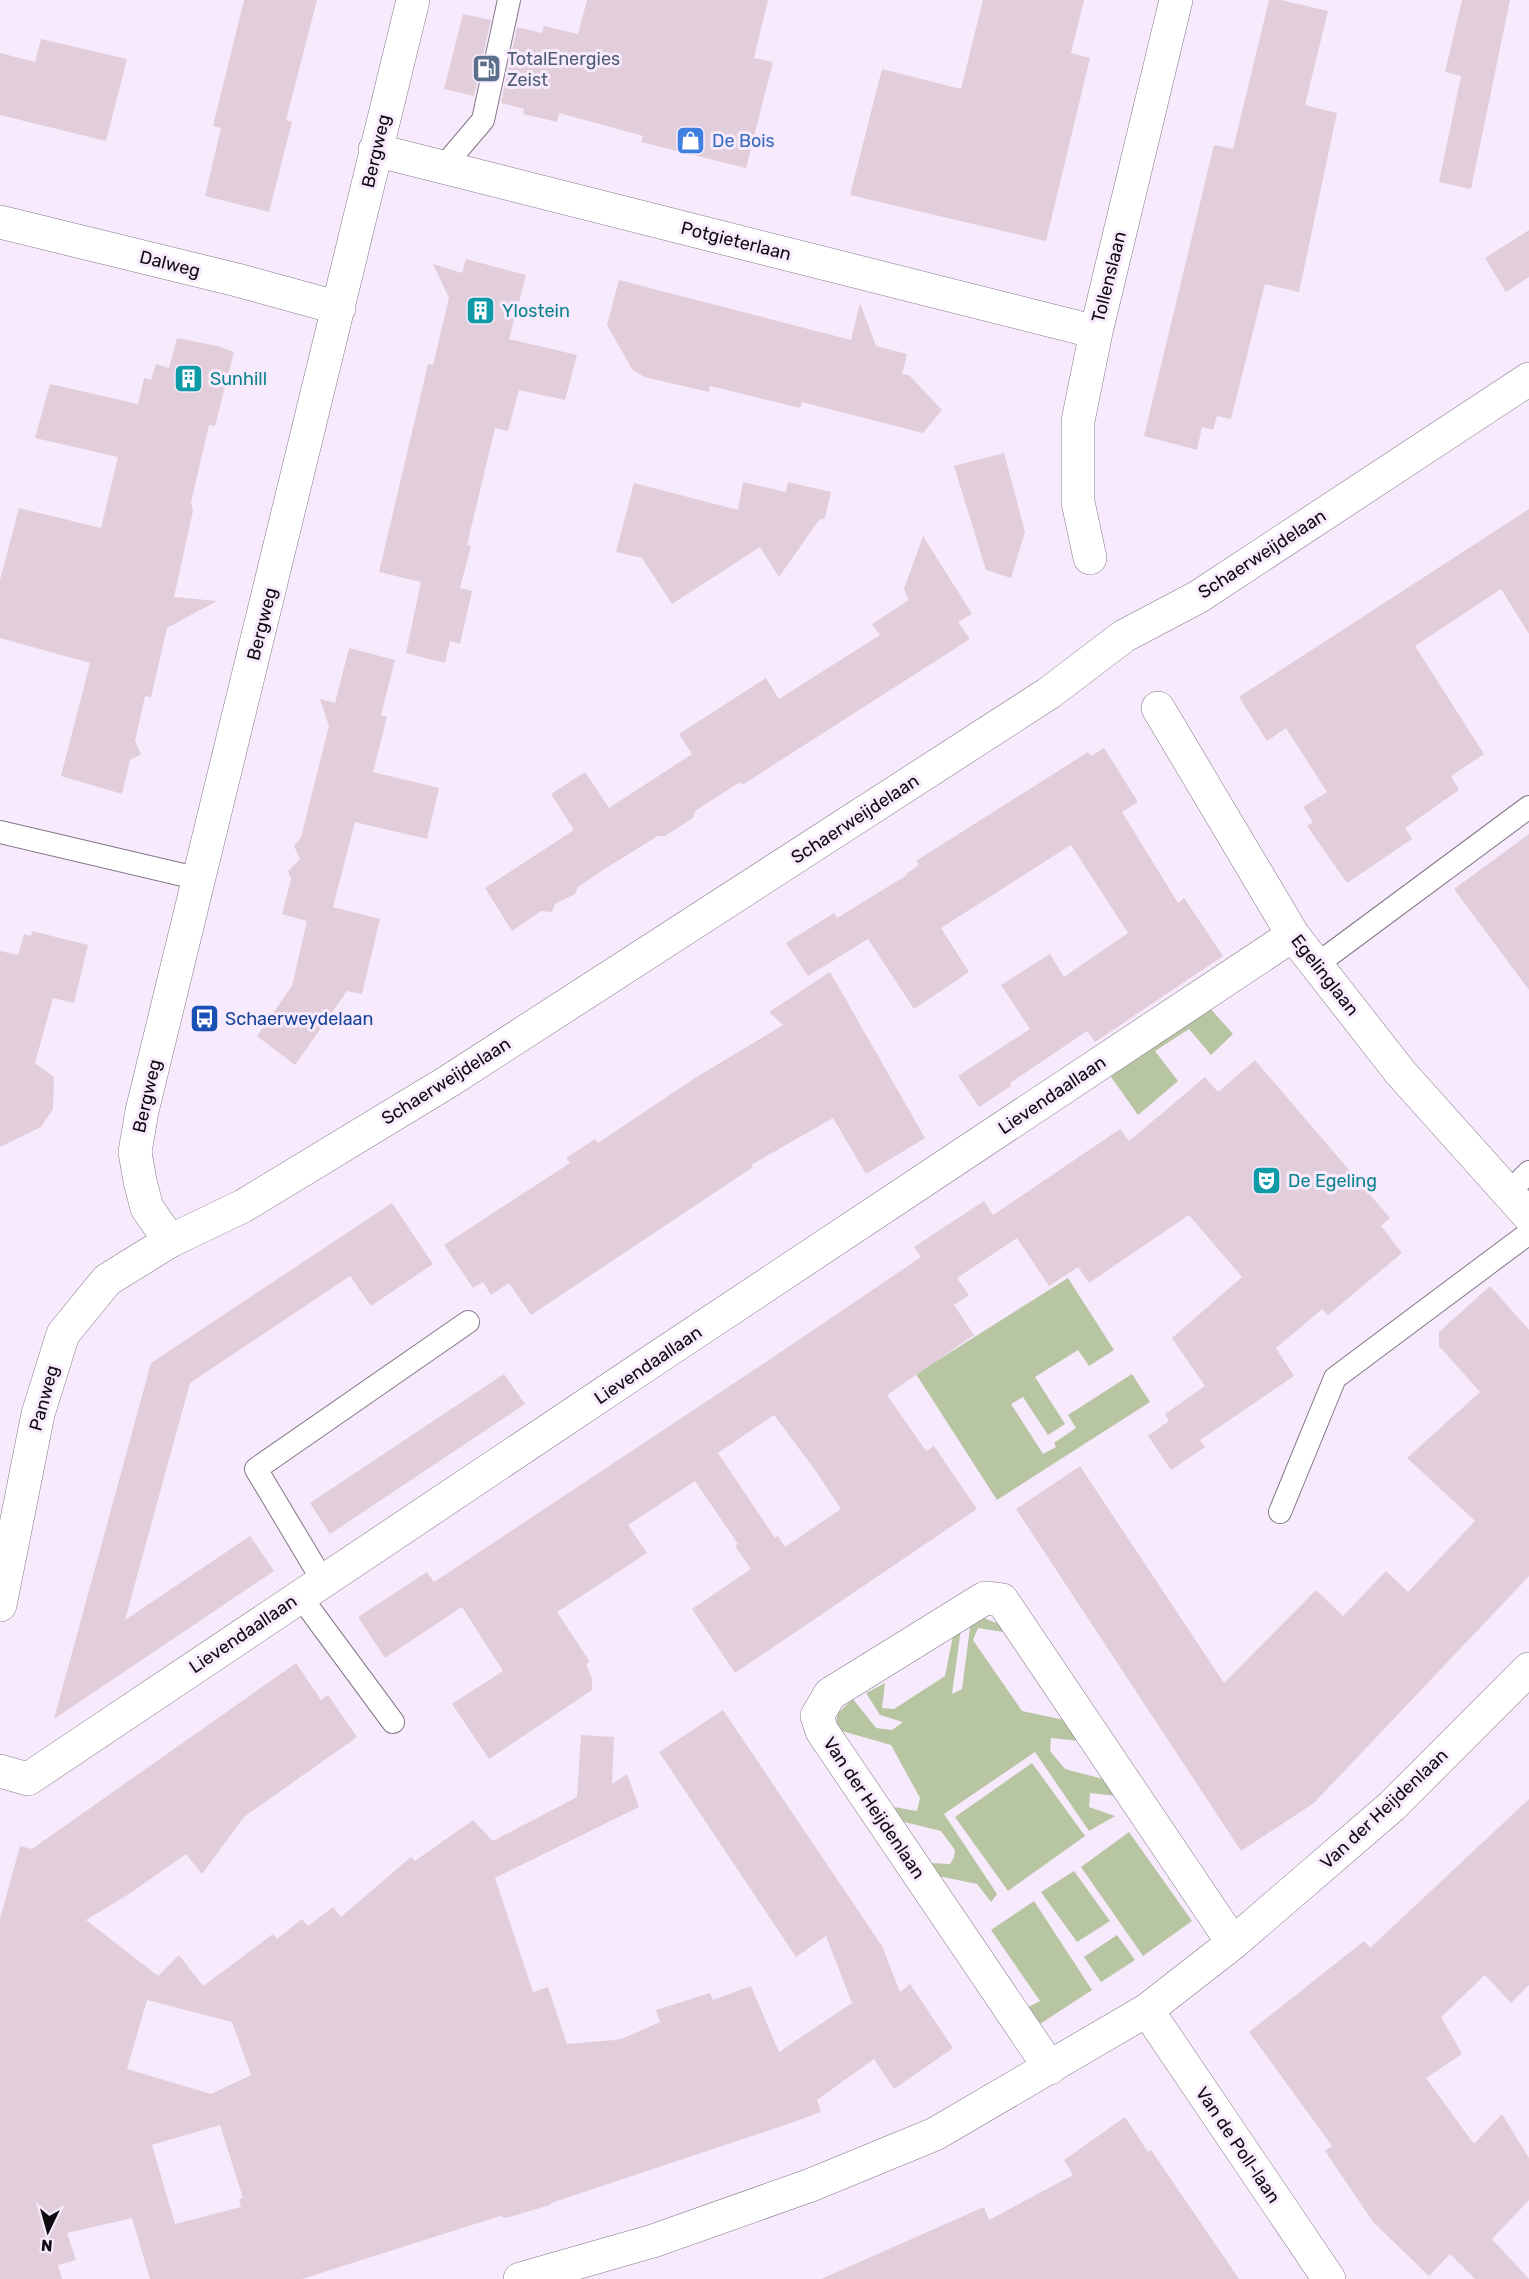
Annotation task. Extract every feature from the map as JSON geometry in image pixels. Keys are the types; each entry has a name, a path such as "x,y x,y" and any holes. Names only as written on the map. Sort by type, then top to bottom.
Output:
{"street":[{"name":"Bergweg","path":"170,1241 147,1208 135,1152 142,1111 413,0"},
{"name":"Tollenslaan","path":"1090,558 1078,502 1078,421 1096,332 1176,0"},
{"name":"Potgieterlaan","path":"375,150 1096,332"},
{"name":"Dalweg","path":"0,222 237,280 339,308"},
{"name":"Schaerweijdelaan","path":"170,1241 243,1206 449,1081 1049,693 1124,636 1198,597 1529,380"},
{"name":"Egelinglaan","path":"1158,708 1293,935 1400,1072 1522,1194"},
{"name":"Lievendaallaan","path":"0,1771 28,1779 1293,935"},
{"name":"Panweg","path":"0,1605 38,1414 63,1334 107,1280 170,1241"},
{"name":"Van der Heijdenlaan","path":"1050,2068 822,1731 818,1716 830,1694 985,1598 1002,1600 1233,1943"},
{"name":"Van der Heijdenlaan","path":"520,2279 652,2241 811,2185 935,2134 1147,2010 1233,1943 1392,1806 1529,1669"},
{"name":"Van de Poll-laan","path":"1147,2010 1329,2279"}],"lane":[{"path":"444,166 483,120 509,0"},
{"path":"1316,965 1529,807"},
{"path":"0,832 200,879"},
{"path":"1280,1512 1335,1378 1529,1233"},
{"path":"393,1722 312,1588 256,1468 468,1322"}],"green space":[{"path":"1209,1007 1233,1034 1211,1055 1189,1029 1155,1051 1178,1081 1138,1115 1109,1074"},
{"path":"1068,1278 1114,1350 1089,1366 1078,1350 1035,1377 1065,1424 1048,1435 1023,1397 1011,1404 1043,1454 1056,1447 1054,1443 1076,1428 1068,1415 1132,1374 1150,1402 997,1500 916,1374"},
{"path":"984,1618 1001,1625 1003,1632 978,1628 973,1640 1022,1711 1069,1721 1080,1741 1051,1738 1050,1751 1065,1769 1107,1780 1117,1796 1090,1793 1089,1807 1115,1816 1089,1831 1035,1752 944,1814 997,1894 991,1902 977,1884 938,1876 930,1863 950,1864 955,1850 941,1831 904,1822 894,1807 917,1811 920,1798 891,1745 842,1731 836,1722 838,1713 853,1699 876,1728 892,1730 903,1722 880,1715 866,1693 885,1683 882,1708 894,1709 945,1676 954,1631 961,1629 952,1694 962,1689 971,1620"},
{"path":"1032,1763 1085,1836 1008,1891 955,1817"},
{"path":"1129,1832 1192,1921 1143,1956 1081,1867"},
{"path":"1074,1871 1110,1921 1077,1942 1041,1892"},
{"path":"1034,1901 1092,1990 1037,2026 1024,2009 1040,2001 991,1930"},
{"path":"1117,1935 1135,1960 1101,1982 1084,1957"}],"building":[{"path":"244,0 317,0 286,120 292,122 269,212 205,196 221,128 213,126"},
{"path":"587,0 768,0 754,58 773,62 746,168 641,142 643,136 559,113 557,122 523,114 524,109 501,103 517,27 542,33 544,26 578,34"},
{"path":"983,0 1084,0 1071,53 1090,58 1046,241 850,195 882,69 961,89"},
{"path":"1269,0 1281,0 1328,11 1305,105 1337,113 1299,292 1265,284 1231,419 1217,416 1213,430 1202,427 1197,450 1144,436 1214,145 1233,149"},
{"path":"1462,0 1510,0 1471,189 1439,182 1461,76 1445,72"},
{"path":"463,14 491,20 474,96 444,89"},
{"path":"41,39 127,59 106,141 0,115 0,53 35,62"},
{"path":"1529,230 1529,277 1506,292 1485,258"},
{"path":"466,259 526,275 509,339 577,355 565,400 519,390 508,431 495,428 467,545 471,546 460,588 472,591 460,644 450,641 445,663 406,653 421,582 379,572 428,364 433,365 449,298 433,264 462,273"},
{"path":"619,280 851,340 860,303 876,346 907,354 902,374 909,375 942,410 923,433 802,402 800,408 710,386 709,392 644,377 632,369 607,325"},
{"path":"177,338 234,352 215,426 209,425 191,502 193,511 174,597 217,601 167,628 151,697 145,696 135,741 141,754 130,760 122,794 61,776 90,663 0,638 0,580 19,508 101,528 118,457 35,438 50,384 138,404 144,378 151,380 156,364 169,368"},
{"path":"1004,453 1025,532 1011,578 986,570 954,466"},
{"path":"743,482 786,492 788,482 831,492 825,518 819,520 779,577 760,547 672,604 642,558 616,552 634,483 738,510"},
{"path":"1529,509 1529,634 1501,589 1415,646 1484,754 1451,776 1459,790 1405,828 1412,839 1347,883 1307,826 1313,822 1303,807 1327,792 1286,728 1267,741 1239,697"},
{"path":"923,536 972,614 958,622 970,639 742,785 740,782 695,811 693,818 665,836 658,836 606,868 578,887 575,894 555,904 552,912 541,911 512,931 485,888 574,830 551,794 585,772 609,808 692,754 679,734 766,678 779,699 880,635 872,624 909,600 904,589"},
{"path":"349,648 395,660 381,715 387,717 373,772 439,788 427,839 355,822 333,907 380,919 362,994 347,991 295,1065 257,1036 292,986 307,921 282,914 291,879 288,871 300,859 294,846 301,837 329,726 320,699 335,703"},
{"path":"1104,748 1138,802 1122,812 1178,903 1184,898 1223,956 1095,1042 1087,1031 979,1107 958,1076 1030,1029 1001,985 1050,954 1064,977 1128,933 1071,845 941,928 969,972 914,1009 868,939 808,976 786,943 834,913 837,918 907,875 919,865 916,861 1088,752 1091,756"},
{"path":"1529,834 1529,990 1454,889"},
{"path":"32,931 88,945 74,1003 53,998 35,1063 54,1077 53,1109 41,1127 0,1147 0,951 18,955 24,934 31,936"},
{"path":"830,972 925,1138 866,1174 833,1118 751,1165 753,1167 531,1315 509,1283 491,1295 483,1282 473,1288 444,1245 570,1163 566,1158 595,1139 598,1143 695,1078 783,1025 769,1012"},
{"path":"1255,1060 1390,1218 1381,1226 1402,1253 1328,1315 1322,1309 1276,1348 1294,1376 1200,1440 1205,1447 1171,1470 1148,1436 1169,1421 1165,1414 1205,1386 1172,1338 1242,1277 1189,1215 1089,1283 1078,1267 1049,1286 1017,1238 957,1278 969,1295 954,1305 974,1335 887,1395 926,1451 934,1446 977,1509 735,1673 692,1609 751,1569 735,1546 738,1544 695,1481 628,1525 647,1553 557,1612 590,1662 586,1664 592,1679 592,1690 489,1759 452,1704 503,1671 462,1607 385,1658 358,1617 427,1572 434,1582 760,1366 921,1257 914,1247 984,1201 993,1215 1120,1129 1129,1141 1205,1077 1218,1092","holes":["774,1415 841,1509 785,1547 778,1536 775,1538 718,1453"]},
{"path":"392,1203 433,1264 371,1306 350,1276 190,1383 125,1620 250,1536 274,1571 54,1719 151,1363"},
{"path":"1490,1286 1529,1330 1529,1576 1314,1803 1241,1851 1016,1509 1080,1466 1224,1683 1316,1590 1343,1616 1386,1571 1408,1592 1475,1521 1407,1458 1480,1392 1439,1346 1439,1332"},
{"path":"504,1374 525,1404 330,1534 310,1503"},
{"path":"296,1663 321,1700 328,1695 357,1737 244,1817 202,1874 186,1854 129,1894 86,1920 158,1976 179,1955 203,1986 273,1934 277,1939 302,1919 308,1926 333,1907 341,1917 411,1857 415,1861 473,1820 493,1841 577,1797 581,1735 614,1737 612,1784 627,1774 639,1807 495,1878 533,1992 548,1987 567,2044 624,2038 660,2022 656,2010 710,1993 713,2000 751,1986 779,2052 852,2003 826,1936 796,1957 659,1752 723,1710 882,1946 900,1992 910,1984 953,2048 894,2089 874,2059 817,2100 821,2112 550,2205 506,2218 500,2216 302,2279 150,2279 132,2218 67,2233 76,2260 58,2265 62,2279 0,2279 0,1919 20,1846 32,1849","holes":["147,2000 232,2022 251,2075 211,2094 127,2069","220,2125 243,2198 239,2199 241,2207 175,2224 152,2145"]},
{"path":"1529,1799 1529,1985 1511,2003 1485,1975 1441,2017 1462,2054 1426,2078 1474,2144 1502,2114 1529,2158 1529,2200 1492,2239 1529,2279 1475,2279 1450,2254 1429,2276 1373,2222 1325,2151 1332,2146 1249,2032 1364,1941 1370,1948"},
{"path":"1125,2117 1148,2152 1151,2150 1239,2279 821,2279 984,2207 989,2220 1073,2175 1064,2160"}],"place":[{"name":"TotalEnergies Zeist","path":"486,69"},
{"name":"De Bois","path":"691,141"},
{"name":"Ylostein","path":"481,311"},
{"name":"Sunhill","path":"189,379"},
{"name":"Schaerweydelaan","path":"204,1019"},
{"name":"De Egeling","path":"1267,1181"}]}
